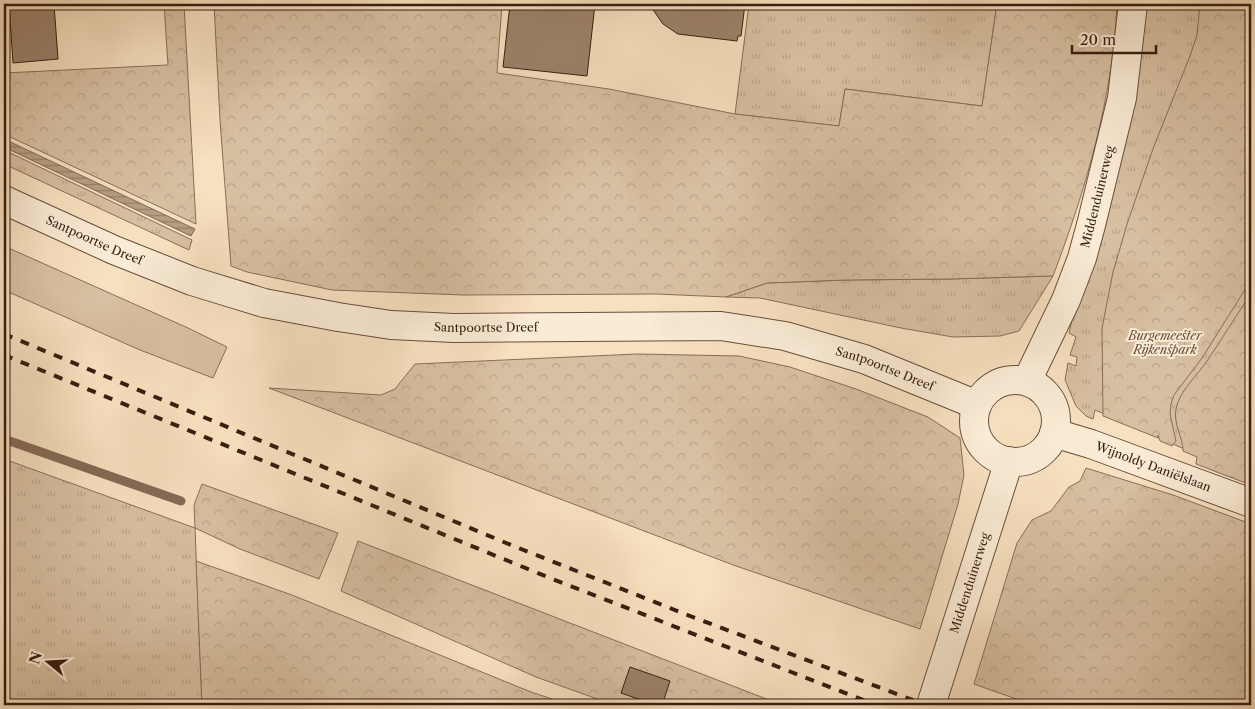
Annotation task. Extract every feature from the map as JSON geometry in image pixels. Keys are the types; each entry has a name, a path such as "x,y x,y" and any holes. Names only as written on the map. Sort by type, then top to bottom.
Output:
{"street":[{"name":"Middenduinerweg","path":"1027,381 1066,300 1082,258 1122,98 1133,4"},
{"name":"Santpoortse Dreef","path":"4,200 114,250 192,281 264,303 338,317 400,325 454,328 721,326 784,336 864,359 977,405"},
{"path":"1005,381 1027,381 1041,389 1052,402 1056,417 1054,433 1048,446 1037,456 1024,461 1009,461 997,457 986,450 978,439 974,419 977,405 983,396 994,386 1005,381"},
{"name":"Wijnoldy Daniëlslaan","path":"1054,433 1091,444 1251,503"},
{"name":"Middenduinerweg","path":"931,705 1009,461"}],"green space":[{"path":"164,4 184,4 196,224 4,134 4,73 168,65"},
{"path":"214,4 502,4 497,73 609,89 735,114 839,126 845,89 982,106 997,4 1117,4 1110,74 1096,142 1087,176 1053,276 767,283 726,297 656,294 463,295 332,290 247,272 231,266 220,120"},
{"path":"749,4 997,4 982,106 845,89 839,126 735,114"},
{"name":"Burgemeester Rijkenspark","path":"1143,4 1251,4 1251,478 1095,410 1093,419 1086,416 1076,406 1065,380 1068,363 1076,366 1077,357 1070,355 1076,337 1069,333"},
{"name":"Burgemeester Rijkenspark","path":"1200,4 1251,4 1251,280 1202,358 1174,395 1170,414 1176,441 1172,446 1160,441 1158,435 1158,438 1103,416 1102,328 1113,272 1128,221 1154,146 1197,35"},
{"path":"4,150 192,240 189,250 4,164"},
{"path":"4,246 227,347 213,378 140,350 4,290"},
{"path":"1053,276 1019,331 1000,336 953,337 760,298 726,297 767,283"},
{"path":"1251,293 1251,485 1196,464 1197,457 1183,451 1175,415 1181,396 1207,361"},
{"path":"637,354 739,356 790,367 856,389 928,417 960,438 964,475 958,504 920,629 736,566 269,388 381,395 395,389 415,364"},
{"path":"4,459 195,528 202,705 4,705"},
{"path":"1086,468 1173,495 1251,524 1251,705 1033,705 974,684 1017,543 1032,520 1051,511 1069,487 1080,481"},
{"path":"202,484 338,533 319,579 240,549 195,528 194,505"},
{"path":"358,541 782,705 614,705 536,677 341,591"},
{"path":"196,561 292,595 531,692 570,705 202,705"}],"shaded area":[{"path":"4,139 195,229 191,236 4,147"}],"building":[{"path":"9,4 54,4 58,59 13,63"},
{"path":"510,4 595,4 587,76 503,67"},
{"path":"649,4 745,4 741,36 738,36 737,41 678,34 663,24"},
{"path":"630,667 670,681 662,705 656,705 621,693"}],"waterway":[{"path":"4,439 181,501"}],"railway":[{"path":"4,334 511,545 690,616 926,705"},
{"path":"4,355 550,578 876,705"}]}
